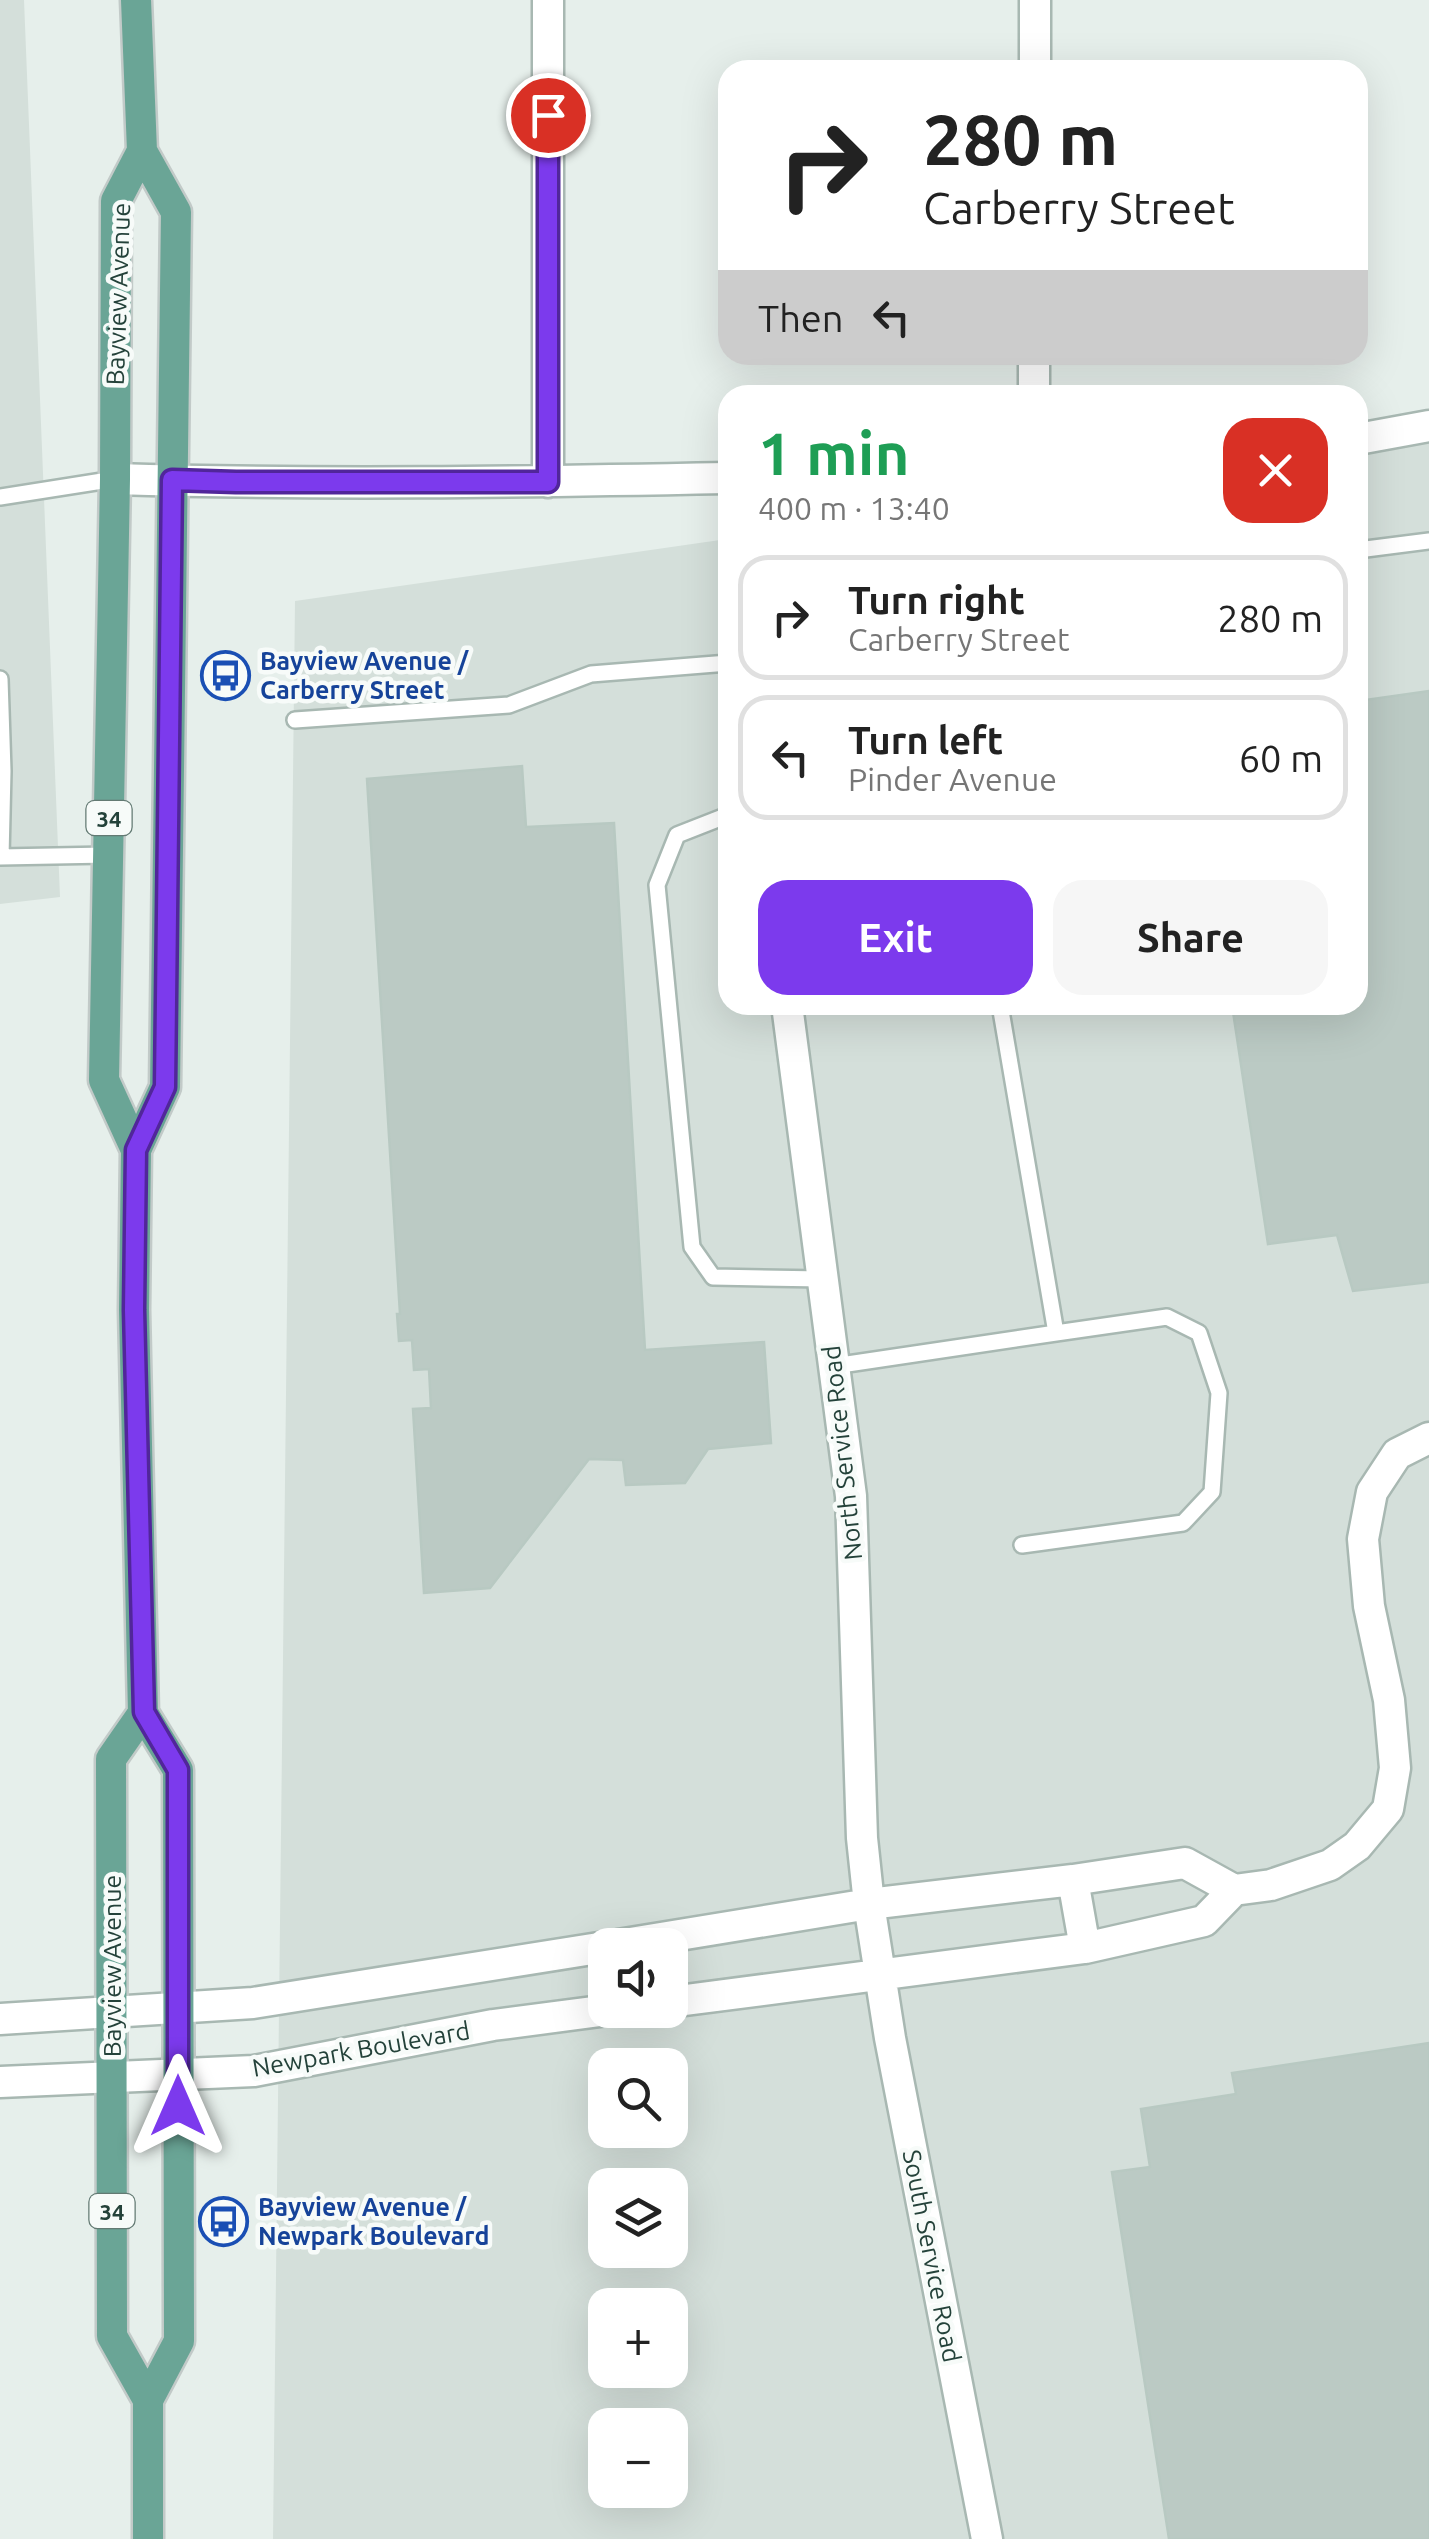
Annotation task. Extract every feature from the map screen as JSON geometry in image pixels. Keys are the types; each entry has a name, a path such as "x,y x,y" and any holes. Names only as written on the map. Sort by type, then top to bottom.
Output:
{"main road":[{"name":"34","path":"136,0 142,151"},
{"name":"Bayview Avenue","path":"136,1150 104,1080 116,479 116,201 142,151"},
{"name":"Bayview Avenue","path":"142,151 176,212 165,1087 136,1150 135,1329 144,1712 178,1770 179,2341 148,2400 148,2539"},
{"name":"Bayview Avenue","path":"144,1712 112,1759 110,2011 112,2336 148,2400"}],"street":[{"path":"548,0 548,482"},
{"path":"1035,0 1035,60"},
{"path":"1368,437 1429,426"},
{"path":"116,479 548,482 718,478"},
{"name":"North Service Road","path":"787,1015 851,1496 862,1838 869,1904"},
{"path":"688,1934 869,1904 1184,1864 1234,1890 1272,1884 1330,1865 1357,1846 1388,1808 1395,1768 1389,1700 1369,1606 1364,1538 1372,1492 1396,1454 1429,1438"},
{"path":"1073,1880 1085,1948"},
{"path":"688,2000 1085,1948 1204,1922 1234,1890"},
{"path":"869,1904 880,1973"},
{"path":"0,2019 253,2003 588,1950"},
{"name":"South Service Road","path":"880,1973 987,2539"},
{"name":"Newpark Boulevard","path":"0,2082 254,2070 492,2025 588,2013"}],"lane":[{"path":"0,497 116,479"},
{"path":"1368,549 1429,542"},
{"path":"296,720 509,705 591,674 718,663"},
{"path":"0,679 1,857 108,856"},
{"path":"718,819 677,835 657,885 692,1247 713,1277 822,1279"},
{"path":"1002,1015 1056,1333"},
{"path":"834,1366 1167,1318 1199,1332 1219,1392 1212,1492 1183,1523 1022,1545"}],"shaded area":[{"path":"0,0 24,0 60,897 0,904"},
{"path":"1429,440 1429,2539 273,2539 295,601 718,540 718,1015 1368,1015 1368,449"}],"building":[{"path":"1429,691 1429,1282 1353,1291 1337,1235 1268,1244 1234,1015 1368,1015 1368,700"},
{"path":"522,766 526,827 614,823 645,1350 764,1342 771,1443 708,1449 685,1483 626,1485 623,1460 589,1459 490,1588 424,1593 413,1409 431,1408 429,1369 414,1370 412,1340 399,1341 367,779"},
{"path":"1429,2043 1429,2539 1169,2539 1112,2172 1150,2167 1141,2109 1236,2094 1232,2073"}],"place":[{"name":"Bayview Avenue / Carberry Street","path":"225,675"},
{"name":"Bayview Avenue / Newpark Boulevard","path":"223,2221"}],"route":[{"path":"178,2106 178,1770 144,1712 134,1310 136,1150 165,1087 172,480 548,482 548,115"}]}
